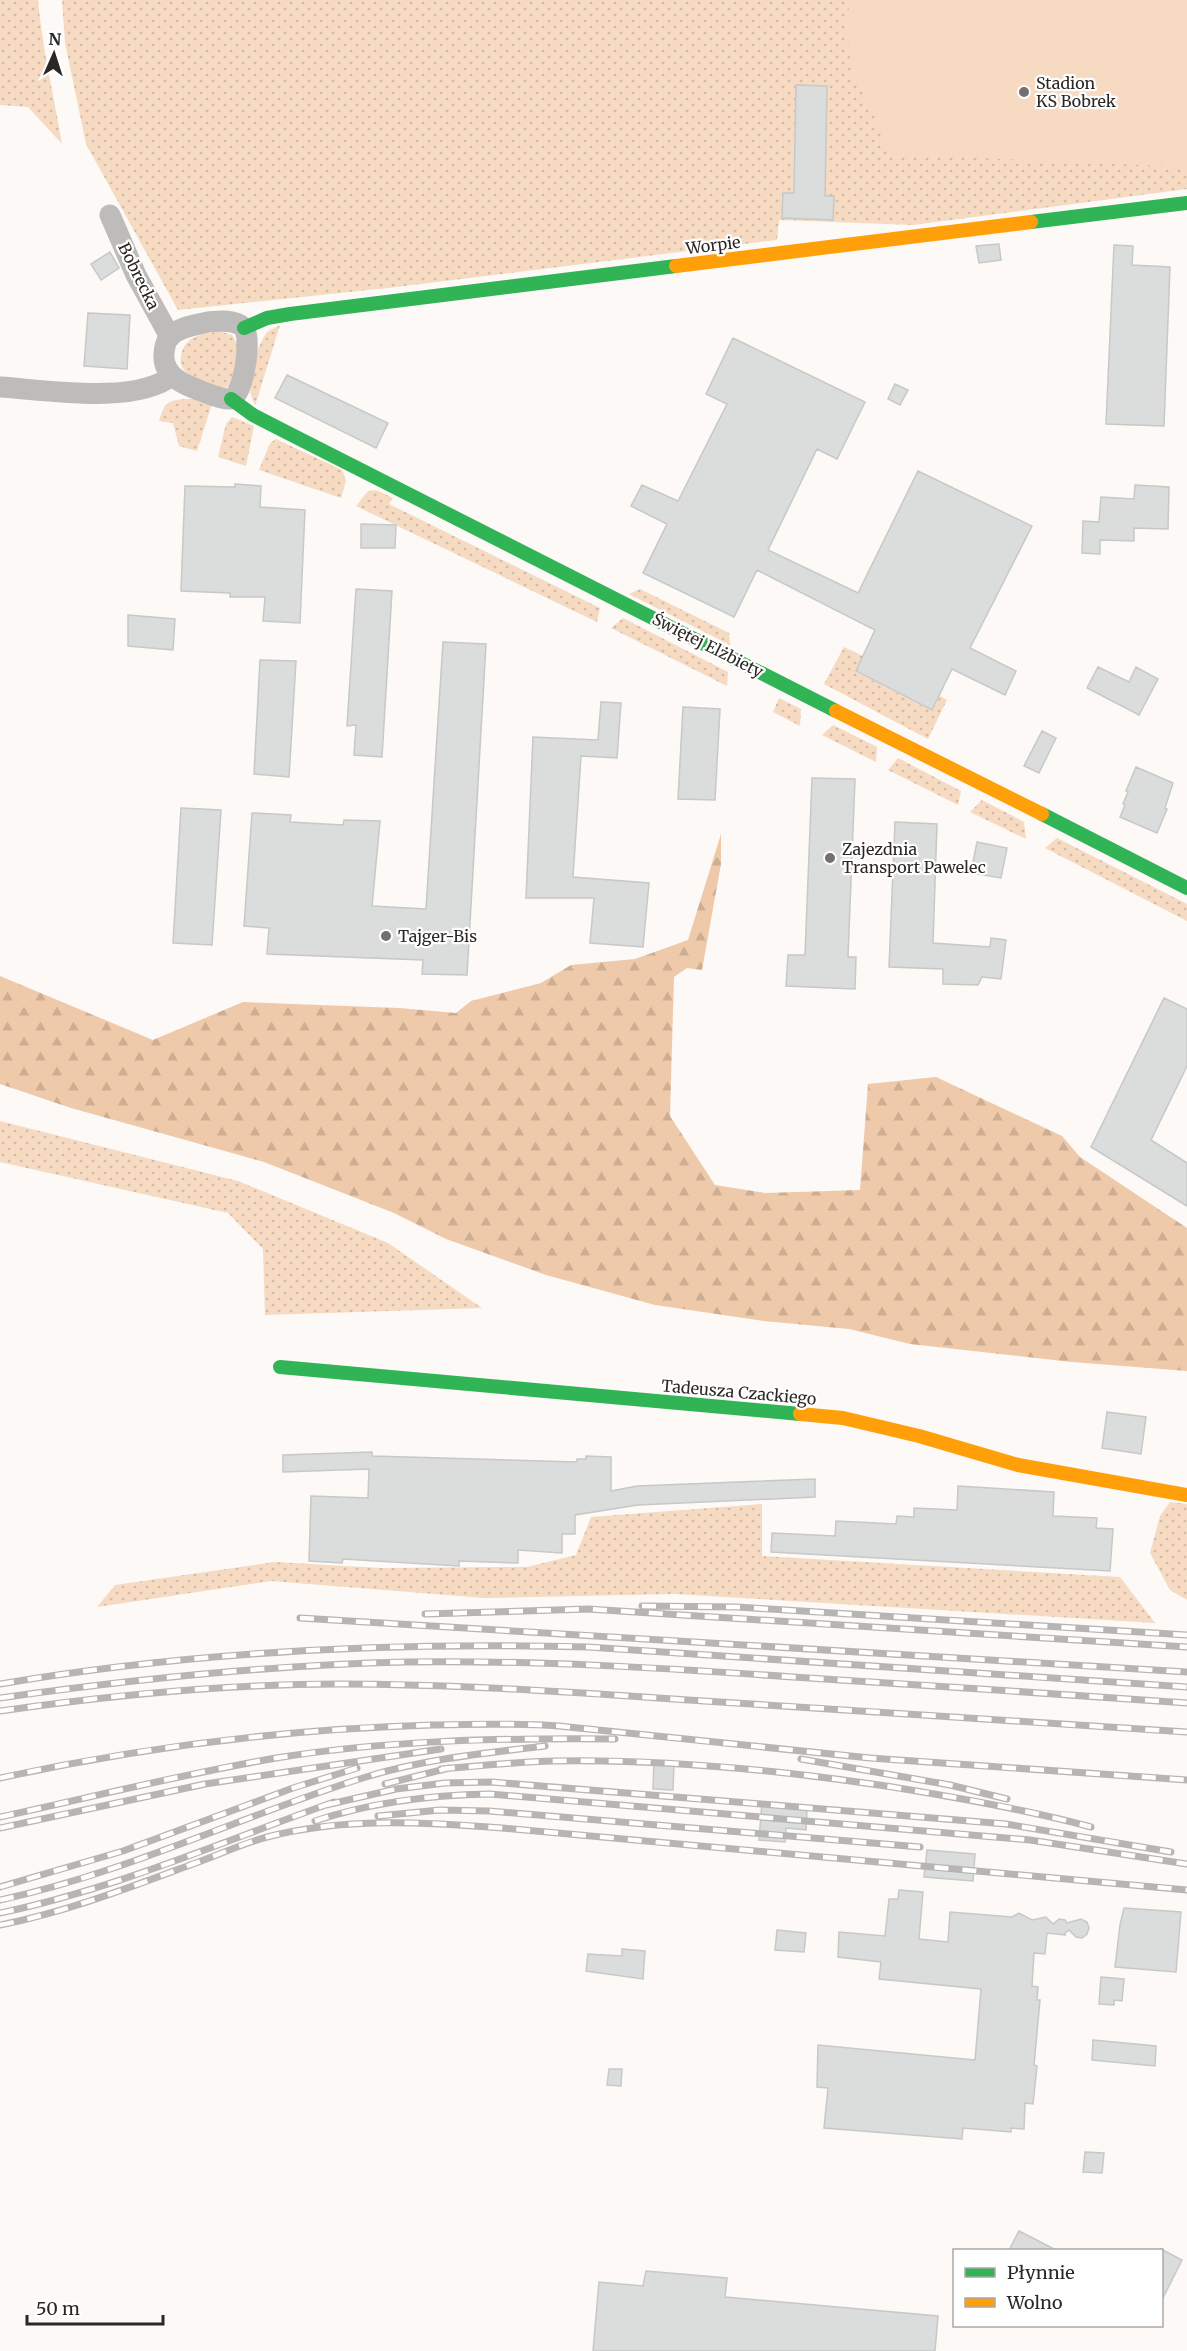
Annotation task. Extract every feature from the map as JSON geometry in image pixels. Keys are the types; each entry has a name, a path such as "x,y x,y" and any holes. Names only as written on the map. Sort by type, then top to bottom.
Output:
{"street":[{"name":"Worpie","path":"244,328 267,318 290,314 1187,203"},
{"name":"Bobrecka","path":"110,215 136,275 170,337"},
{"path":"208,322 229,322 244,328 249,341 247,356 238,393 231,399 189,387 167,370 164,358 170,337 186,327 208,322"},
{"path":"0,387 110,394 146,387 172,376"},
{"name":"Świętej Elżbiety","path":"231,399 253,415 286,432 1187,888"},
{"name":"Tadeusza Czackiego","path":"280,1367 843,1418 919,1436 1018,1465 1187,1495"}],"shaded area":[{"path":"0,0 38,0 45,54 62,144 28,107 0,105"},
{"path":"62,0 1187,0 1187,189 913,225 779,220 777,240 388,288 178,310 86,144 65,43"},
{"name":"Stadion KS Bobrek","path":"850,0 1187,0 1187,167 889,154 872,111 852,73 846,26"},
{"path":"280,325 255,406 250,392 254,359 267,332"},
{"path":"222,332 232,335 238,345 232,384 222,390 187,373 182,367 181,360 183,350 190,340 202,334"},
{"path":"200,399 212,404 197,451 179,446 173,423 159,421 168,403"},
{"path":"232,417 254,426 246,466 218,457 226,424"},
{"path":"276,439 342,470 346,481 341,498 259,470 270,443"},
{"path":"376,490 393,498 389,504 600,608 597,622 356,506 368,491"},
{"path":"640,589 729,633 730,645 629,594"},
{"path":"623,618 728,672 727,686 611,628"},
{"path":"844,647 863,656 856,672 932,711 940,696 947,700 928,739 824,684"},
{"path":"779,698 801,709 800,726 773,712"},
{"path":"833,725 877,747 876,762 822,735"},
{"path":"898,758 961,791 958,805 888,770"},
{"path":"982,800 1024,822 1026,839 970,812"},
{"path":"1057,838 1187,904 1187,921 1045,848"},
{"path":"0,1121 238,1181 388,1243 482,1308 265,1315 263,1249 228,1213 0,1162"},
{"path":"1170,1502 1187,1504 1187,1600 1170,1590 1150,1553 1160,1516"},
{"path":"762,1504 762,1556 1120,1577 1155,1623 676,1594 485,1598 271,1581 97,1607 115,1585 275,1562 381,1568 527,1567 576,1555 591,1517"}],"green space":[{"path":"721,834 721,864 702,970 687,968 674,977 670,1116 715,1185 765,1193 860,1190 868,1084 936,1077 1062,1136 1080,1157 1187,1228 1187,1371 1072,1362 910,1344 849,1329 764,1321 655,1305 546,1275 446,1239 394,1213 264,1162 71,1108 0,1084 0,976 153,1040 243,1002 399,1008 456,1013 471,1001 541,983 571,965 635,959 688,940"}],"building":[{"path":"796,85 827,86 825,196 834,196 833,220 782,218 783,193 794,193"},
{"path":"999,244 1001,260 979,263 976,246"},
{"path":"1114,245 1133,246 1132,265 1170,267 1164,426 1106,424"},
{"path":"110,252 119,268 101,280 91,264"},
{"path":"88,313 130,315 127,369 84,366"},
{"path":"733,338 865,402 837,459 817,449 768,550 858,593 918,471 1032,526 970,648 1016,671 1005,695 952,669 932,710 856,671 875,630 757,570 734,617 643,573 667,524 631,506 642,485 678,501 727,404 706,394"},
{"path":"287,375 388,423 376,448 275,398"},
{"path":"895,384 908,390 900,405 888,399"},
{"path":"235,484 261,486 260,507 305,510 300,623 263,621 265,597 230,597 230,593 181,591 185,486 235,487"},
{"path":"1135,485 1169,487 1168,529 1134,528 1134,541 1100,540 1100,554 1082,553 1083,521 1099,522 1101,497 1134,499"},
{"path":"361,524 396,525 395,548 361,548"},
{"path":"356,589 392,591 382,757 354,755 356,725 347,726"},
{"path":"128,615 175,619 173,650 128,646"},
{"path":"443,642 486,644 467,975 422,974 423,960 267,954 269,928 244,926 252,813 291,815 290,822 343,825 344,820 380,821 372,906 426,909"},
{"path":"260,660 296,661 289,777 254,774"},
{"path":"1098,667 1129,682 1136,667 1158,679 1139,715 1087,688"},
{"path":"601,702 621,703 617,758 581,756 573,877 649,883 643,947 590,943 594,898 526,898 533,737 598,740"},
{"path":"683,707 720,709 715,800 678,799"},
{"path":"1042,731 1056,738 1039,773 1024,766"},
{"path":"1136,767 1173,783 1165,808 1167,809 1157,833 1120,817 1128,792 1126,791"},
{"name":"Zajezdnia Transport Pawelec","path":"812,778 855,779 848,957 856,957 855,989 786,986 788,955 805,955"},
{"path":"181,808 221,810 212,945 173,943"},
{"path":"895,822 937,824 933,943 990,947 991,938 1006,940 1001,979 982,977 978,985 943,984 943,969 889,967"},
{"path":"977,842 1007,848 1001,878 971,873"},
{"path":"1164,998 1187,1009 1187,1066 1151,1140 1187,1163 1187,1206 1091,1147"},
{"path":"1107,1412 1146,1417 1141,1454 1102,1448"},
{"path":"372,1452 372,1456 576,1462 577,1459 586,1459 586,1456 611,1457 611,1491 637,1486 815,1479 815,1497 638,1505 575,1515 575,1534 562,1534 562,1553 518,1550 518,1563 459,1561 459,1566 343,1559 342,1563 309,1561 311,1496 368,1498 369,1469 283,1472 283,1455"},
{"path":"958,1486 1054,1492 1053,1516 1097,1518 1096,1528 1113,1529 1110,1571 771,1552 772,1533 835,1536 836,1521 896,1524 897,1516 914,1517 914,1508 957,1510"},
{"path":"654,1761 674,1763 673,1790 653,1789"},
{"path":"762,1802 807,1809 806,1830 786,1828 785,1842 759,1840"},
{"path":"927,1850 975,1854 973,1881 924,1877"},
{"path":"899,1890 923,1892 919,1939 948,1942 950,1912 1012,1917 1019,1913 1032,1920 1046,1917 1053,1924 1059,1919 1067,1923 1081,1919 1087,1922 1089,1928 1087,1934 1082,1938 1076,1937 1069,1930 1064,1934 1066,1935 1047,1933 1045,1954 1034,1953 1032,1986 1038,1987 1037,2000 1040,2000 1034,2065 1037,2066 1033,2104 1025,2103 1024,2129 1011,2128 1011,2132 963,2128 962,2139 824,2128 828,2088 817,2087 818,2045 975,2060 981,1989 879,1979 881,1962 838,1957 839,1932 885,1936 889,1899 898,1899"},
{"path":"1124,1908 1181,1912 1176,1972 1115,1967"},
{"path":"777,1930 806,1933 804,1952 775,1950"},
{"path":"622,1949 645,1951 643,1979 586,1971 588,1954 622,1956"},
{"path":"1101,1977 1124,1979 1122,2001 1114,2000 1114,2005 1099,2004"},
{"path":"1093,2040 1156,2046 1155,2066 1092,2060"},
{"path":"609,2069 622,2069 621,2086 607,2085"},
{"path":"1085,2152 1104,2153 1102,2173 1083,2172"},
{"path":"1019,2231 1054,2249 1010,2249"},
{"path":"1163,2250 1182,2260 1163,2298"},
{"path":"646,2271 727,2278 725,2297 938,2316 935,2351 593,2351 599,2282 643,2286"}],"railway":[{"path":"642,1606 737,1607 1187,1635"},
{"path":"425,1614 588,1609 1187,1647"},
{"path":"300,1618 1187,1672"},
{"path":"0,1684 220,1656 367,1648 514,1646 588,1647 1187,1687"},
{"path":"0,1698 152,1679 253,1670 354,1664 454,1662 551,1663 648,1668 1187,1703"},
{"path":"0,1711 127,1695 212,1688 385,1684 567,1692 1187,1732"},
{"path":"0,1778 107,1757 269,1735 378,1727 527,1724 870,1758 1187,1780"},
{"path":"0,1817 207,1771 318,1752 445,1741 615,1739"},
{"path":"0,1900 93,1875 366,1777 455,1757 545,1746"},
{"path":"0,1828 205,1784 441,1749"},
{"path":"801,1759 950,1785 1007,1799"},
{"path":"441,1769 554,1761 637,1762 721,1767 804,1775 912,1790 1015,1809 1091,1827"},
{"path":"0,1887 123,1851 293,1788 357,1768"},
{"path":"385,1784 449,1768"},
{"path":"326,1805 396,1789 445,1783 491,1782 1006,1824 1171,1852"},
{"path":"315,1821 380,1804 445,1796 490,1794 1030,1840 1187,1864"},
{"path":"0,1913 127,1878 334,1802"},
{"path":"378,1816 440,1810 489,1811 920,1847"},
{"path":"0,1925 96,1899 267,1837 326,1826 384,1823 502,1828 1187,1890"}],"traffic: fast":[{"path":"1031,222 1187,203"},
{"path":"244,328 267,318 290,314 676,266"},
{"path":"231,399 253,415 836,711"},
{"path":"1042,814 1187,888"},
{"path":"280,1367 800,1414"}],"traffic: slow":[{"path":"676,266 1031,222"},
{"path":"836,711 1042,814"},
{"path":"800,1414 843,1418 919,1436 1018,1465 1187,1495"}],"place":[{"name":"Stadion KS Bobrek","path":"1024,92"},
{"name":"Zajezdnia Transport Pawelec","path":"830,858"},
{"name":"Tajger-Bis","path":"386,936"}]}
